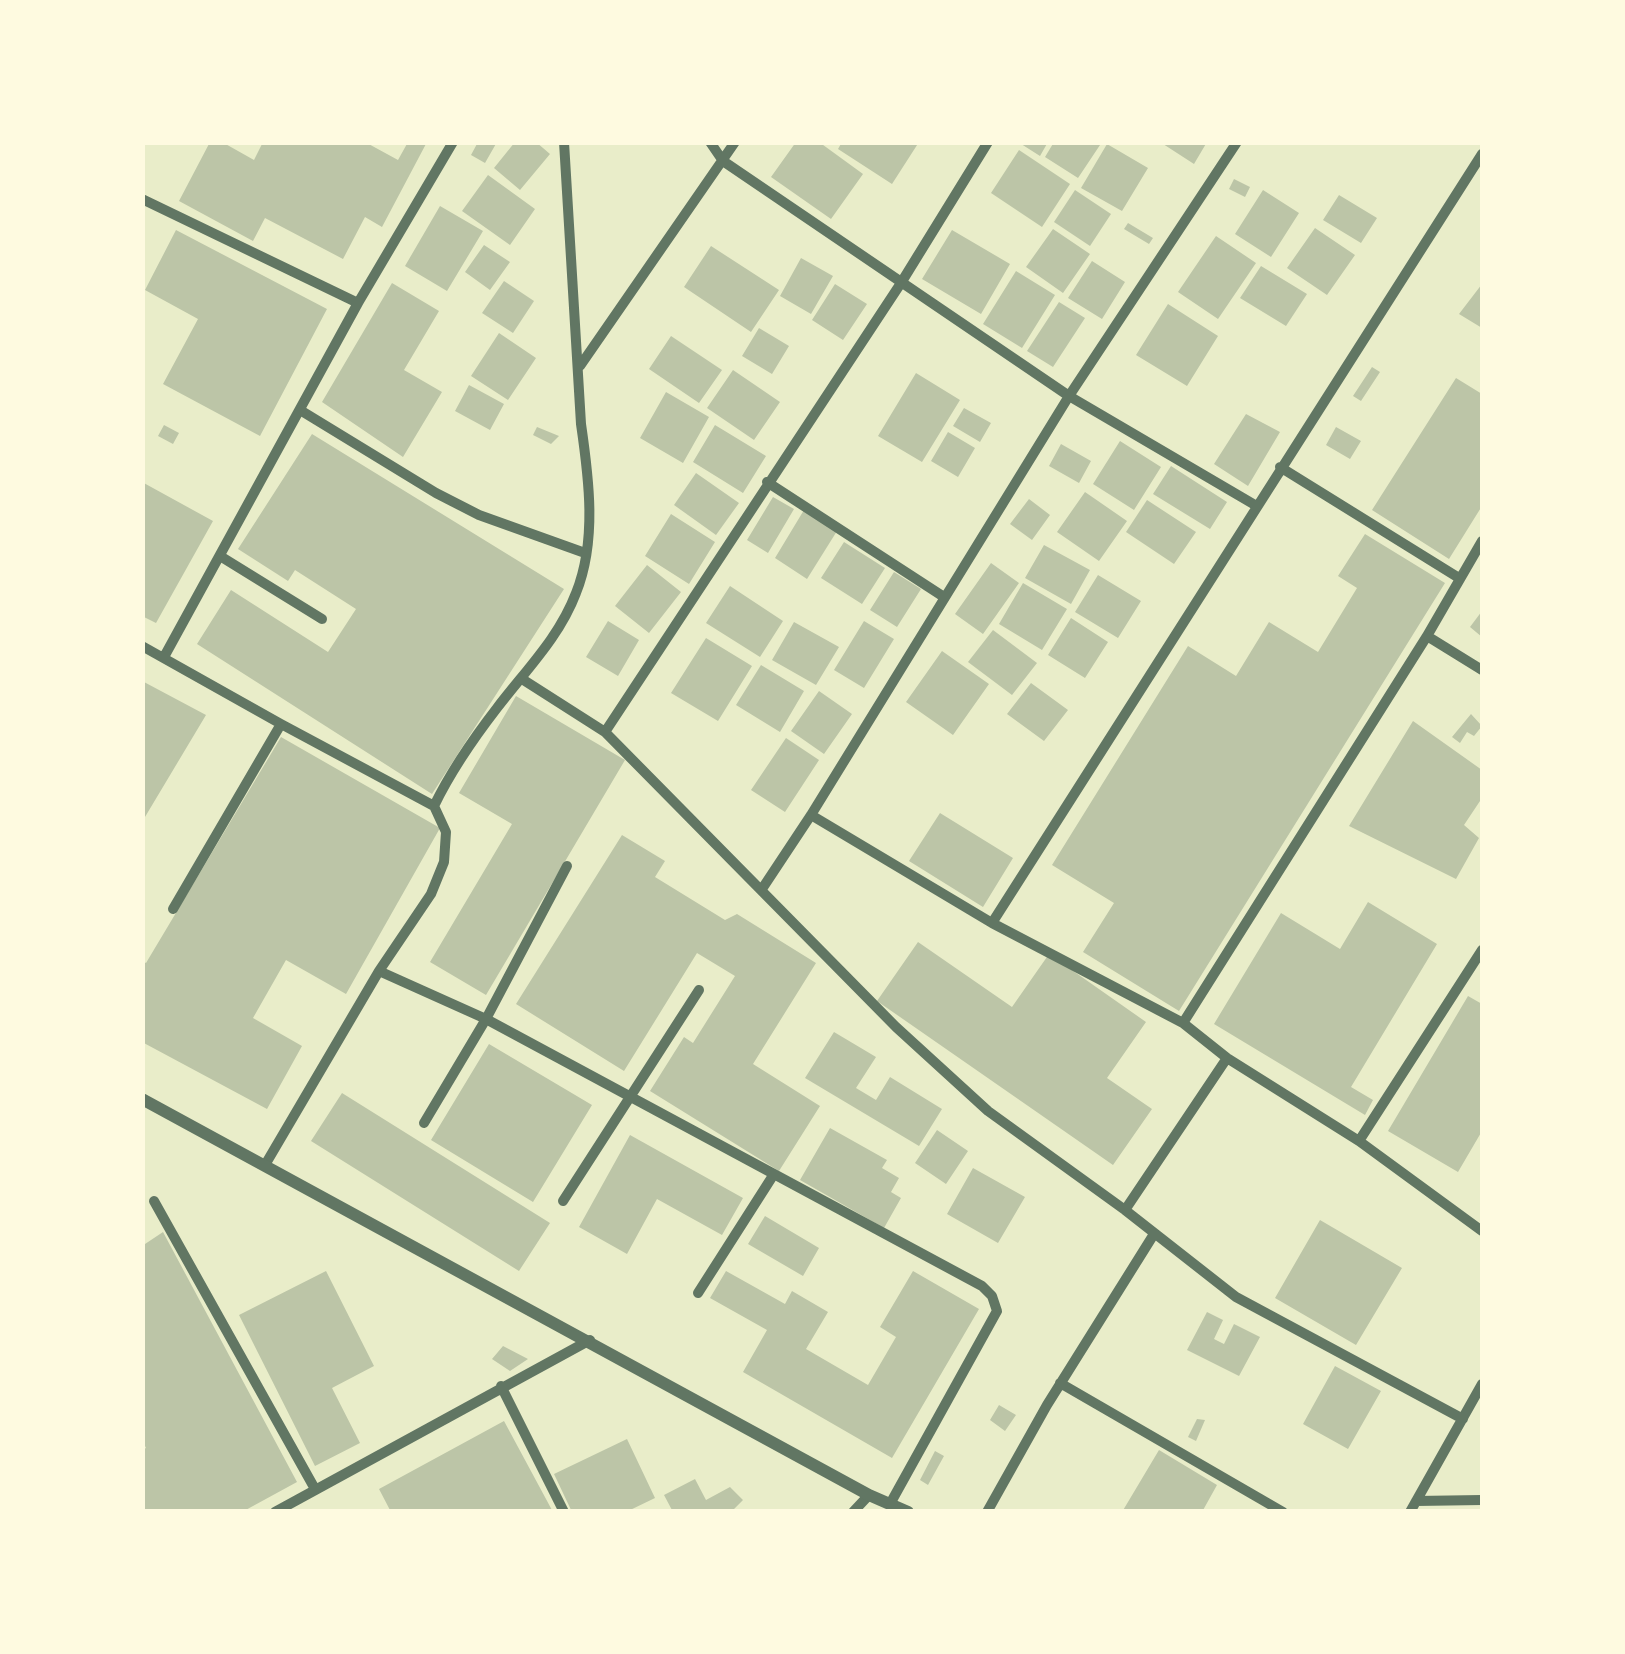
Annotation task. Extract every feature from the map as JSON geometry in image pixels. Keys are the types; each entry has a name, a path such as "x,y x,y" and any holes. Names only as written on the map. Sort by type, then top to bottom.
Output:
{"street":[{"path":"164,657 358,304 453,142"},
{"path":"434,806 450,773 559,628 577,592 585,553 589,518 564,142"},
{"path":"710,142 722,161 1068,396 1255,505"},
{"path":"580,366 735,142"},
{"path":"604,732 901,282 988,142"},
{"path":"762,889 1068,396 1237,142"},
{"path":"992,922 1482,154"},
{"path":"142,199 358,304"},
{"path":"300,410 436,493 480,515 585,553"},
{"path":"1280,467 1460,578"},
{"path":"767,482 944,598"},
{"path":"1183,1023 1482,542"},
{"path":"220,556 322,619"},
{"path":"1427,636 1482,670"},
{"path":"142,646 434,806 446,832 444,862 431,894 378,971 265,1166"},
{"path":"522,679 604,732 896,1027 988,1110 1236,1297 1463,1419"},
{"path":"174,909 280,724"},
{"path":"811,815 992,922 1183,1023 1227,1058 1359,1141 1482,1231"},
{"path":"424,1122 486,1019 567,866"},
{"path":"1359,1141 1482,950"},
{"path":"378,971 486,1019 982,1286 992,1296 997,1311 890,1504"},
{"path":"563,1201 699,990"},
{"path":"1125,1210 1227,1058"},
{"path":"142,1098 869,1495 908,1512"},
{"path":"698,1293 774,1174"},
{"path":"154,1201 315,1490"},
{"path":"987,1512 1060,1383 1154,1234"},
{"path":"275,1512 590,1340"},
{"path":"1060,1383 1283,1512"},
{"path":"1413,1506 1482,1384"},
{"path":"501,1386 564,1512"},
{"path":"853,1512 869,1495"},
{"path":"1413,1506 1482,1500"}],"building":[{"path":"210,142 222,142 254,160 263,142 365,142 398,160 408,142 427,142 382,227 365,217 343,259 265,218 253,241 179,201"},
{"path":"478,142 497,142 485,163 471,155"},
{"path":"515,142 536,142 550,154 520,190 494,168"},
{"path":"796,142 819,142 863,174 831,219 771,177"},
{"path":"842,142 919,142 892,184 838,149"},
{"path":"1018,142 1048,142 1040,156"},
{"path":"1054,142 1102,142 1078,178 1045,157"},
{"path":"1160,142 1207,142 1194,164"},
{"path":"1107,144 1148,168 1122,211 1081,188"},
{"path":"1019,150 1070,184 1042,227 991,193"},
{"path":"488,175 535,209 510,245 462,211"},
{"path":"1234,179 1250,187 1245,197 1229,189"},
{"path":"1075,190 1111,214 1090,246 1054,222"},
{"path":"1263,190 1299,213 1271,257 1235,234"},
{"path":"1339,195 1377,218 1361,243 1323,220"},
{"path":"440,206 483,231 447,291 405,266"},
{"path":"1128,223 1153,238 1149,244 1124,229"},
{"path":"1315,228 1355,255 1327,295 1287,268"},
{"path":"1053,229 1090,254 1063,293 1026,267"},
{"path":"176,230 327,309 260,436 163,384 198,319 145,290"},
{"path":"952,230 1010,264 981,314 922,279"},
{"path":"1216,236 1256,263 1218,319 1178,292"},
{"path":"484,245 510,262 490,290 465,272"},
{"path":"711,246 779,290 751,332 684,287"},
{"path":"801,258 833,276 811,314 780,296"},
{"path":"1092,261 1125,282 1102,319 1068,298"},
{"path":"1261,266 1307,294 1286,326 1240,298"},
{"path":"1016,271 1055,295 1022,348 983,324"},
{"path":"504,281 534,301 513,333 482,313"},
{"path":"392,283 439,311 404,370 442,392 403,457 322,402"},
{"path":"835,284 867,304 843,340 812,320"},
{"path":"1482,284 1482,328 1459,314"},
{"path":"1059,302 1085,318 1053,367 1027,351"},
{"path":"1168,304 1218,336 1187,386 1136,355"},
{"path":"759,328 789,346 772,374 742,356"},
{"path":"499,333 536,358 508,400 471,376"},
{"path":"671,336 722,370 699,403 649,369"},
{"path":"1372,367 1380,372 1361,401 1353,396"},
{"path":"733,370 780,402 754,440 707,408"},
{"path":"916,373 960,400 922,462 878,436"},
{"path":"1456,378 1482,394 1482,506 1449,559 1372,510"},
{"path":"469,385 504,404 490,430 455,411"},
{"path":"666,392 709,417 683,463 640,438"},
{"path":"964,408 991,423 980,442 953,426"},
{"path":"1246,414 1280,432 1248,486 1214,464"},
{"path":"164,425 179,433 173,444 158,436"},
{"path":"715,425 766,456 743,493 693,462"},
{"path":"537,427 559,436 551,444 533,435"},
{"path":"1336,427 1361,441 1350,459 1326,445"},
{"path":"948,432 975,448 958,477 931,461"},
{"path":"312,434 564,589 432,794 197,644 231,590 328,652 356,609 295,570 288,581 238,549"},
{"path":"1120,441 1161,467 1134,510 1093,484"},
{"path":"1061,444 1091,461 1079,483 1049,466"},
{"path":"1171,466 1227,502 1210,529 1153,494"},
{"path":"696,473 739,503 716,535 674,505"},
{"path":"142,482 213,521 156,623 142,616"},
{"path":"1085,492 1127,521 1099,561 1057,532"},
{"path":"773,497 794,509 768,553 747,540"},
{"path":"1029,499 1050,515 1032,540 1010,524"},
{"path":"1147,500 1196,532 1174,564 1126,532"},
{"path":"804,510 837,531 807,579 775,558"},
{"path":"671,514 715,542 689,584 645,556"},
{"path":"1365,534 1445,583 1179,1011 1083,952 1114,903 1052,865 1188,646 1236,676 1269,622 1318,652 1357,588 1338,576"},
{"path":"844,542 885,568 862,604 821,578"},
{"path":"1044,545 1090,570 1071,604 1025,578"},
{"path":"991,563 1019,583 983,634 955,614"},
{"path":"647,565 681,592 649,633 615,606"},
{"path":"894,572 921,589 897,627 870,610"},
{"path":"1098,575 1141,601 1118,638 1075,612"},
{"path":"1023,583 1067,609 1042,650 999,624"},
{"path":"730,586 783,621 760,657 706,623"},
{"path":"1482,611 1482,637 1470,627"},
{"path":"1071,618 1108,642 1085,678 1048,655"},
{"path":"608,621 639,640 618,676 586,657"},
{"path":"864,621 894,639 864,688 834,670"},
{"path":"794,622 839,647 816,685 772,660"},
{"path":"993,630 1037,663 1012,695 968,662"},
{"path":"706,638 752,666 718,721 671,693"},
{"path":"942,651 989,684 953,735 906,702"},
{"path":"761,665 804,691 780,732 736,705"},
{"path":"144,682 206,715 142,822 142,685"},
{"path":"1031,683 1068,710 1044,741 1007,714"},
{"path":"819,691 852,714 824,754 791,731"},
{"path":"516,696 625,760 486,995 430,962 512,824 459,793"},
{"path":"1471,714 1482,726 1474,736 1467,732 1460,743 1452,737"},
{"path":"1413,721 1482,770 1482,798 1464,825 1479,838 1456,879 1349,826"},
{"path":"281,737 440,828 346,994 286,960 253,1018 302,1046 267,1109 142,1042 142,961 146,963"},
{"path":"786,738 819,760 785,812 751,790"},
{"path":"940,813 1013,858 983,907 909,861"},
{"path":"622,835 665,861 655,877 725,920 737,914 816,963 753,1064 820,1106 779,1171 650,1091 684,1037 693,1043 735,976 697,953 624,1071 516,1004"},
{"path":"1368,902 1437,944 1351,1087 1373,1100 1365,1115 1214,1024 1281,913 1340,949"},
{"path":"918,942 1012,1007 1049,954 1146,1022 1107,1078 1152,1109 1113,1165 877,1001"},
{"path":"1468,996 1482,1004 1482,1131 1458,1172 1388,1131"},
{"path":"834,1032 876,1057 856,1088 876,1100 890,1077 942,1109 919,1146 805,1078"},
{"path":"489,1044 592,1105 533,1202 431,1140"},
{"path":"342,1093 550,1223 519,1271 311,1141"},
{"path":"830,1128 887,1160 882,1168 899,1178 891,1192 901,1198 884,1228 800,1180"},
{"path":"937,1130 968,1151 946,1184 915,1163"},
{"path":"630,1135 743,1198 722,1235 657,1199 627,1254 579,1227"},
{"path":"973,1168 1025,1197 998,1243 947,1214"},
{"path":"765,1216 819,1248 803,1276 748,1244"},
{"path":"1320,1220 1402,1268 1356,1345 1275,1298"},
{"path":"163,1232 297,1482 242,1512 142,1512 142,1450 146,1448 142,1440 142,1246"},
{"path":"326,1271 374,1366 332,1388 360,1443 315,1466 239,1315"},
{"path":"726,1271 785,1304 792,1291 828,1312 806,1349 868,1385 896,1337 880,1327 913,1271 979,1309 892,1458 743,1372 767,1330 710,1298"},
{"path":"1207,1312 1223,1320 1214,1339 1224,1344 1234,1324 1260,1337 1239,1376 1187,1350"},
{"path":"503,1346 528,1359 510,1371 492,1359"},
{"path":"1335,1366 1381,1391 1348,1449 1303,1424"},
{"path":"999,1405 1016,1415 1005,1431 990,1420"},
{"path":"1197,1419 1205,1420 1196,1441 1188,1437"},
{"path":"504,1421 553,1512 391,1512 379,1489"},
{"path":"627,1439 655,1498 626,1512 572,1512 554,1474"},
{"path":"1159,1450 1217,1485 1202,1512 1122,1512"},
{"path":"935,1451 944,1456 928,1485 920,1480"},
{"path":"695,1479 706,1500 730,1487 743,1500 735,1512 673,1512 664,1495"}]}
